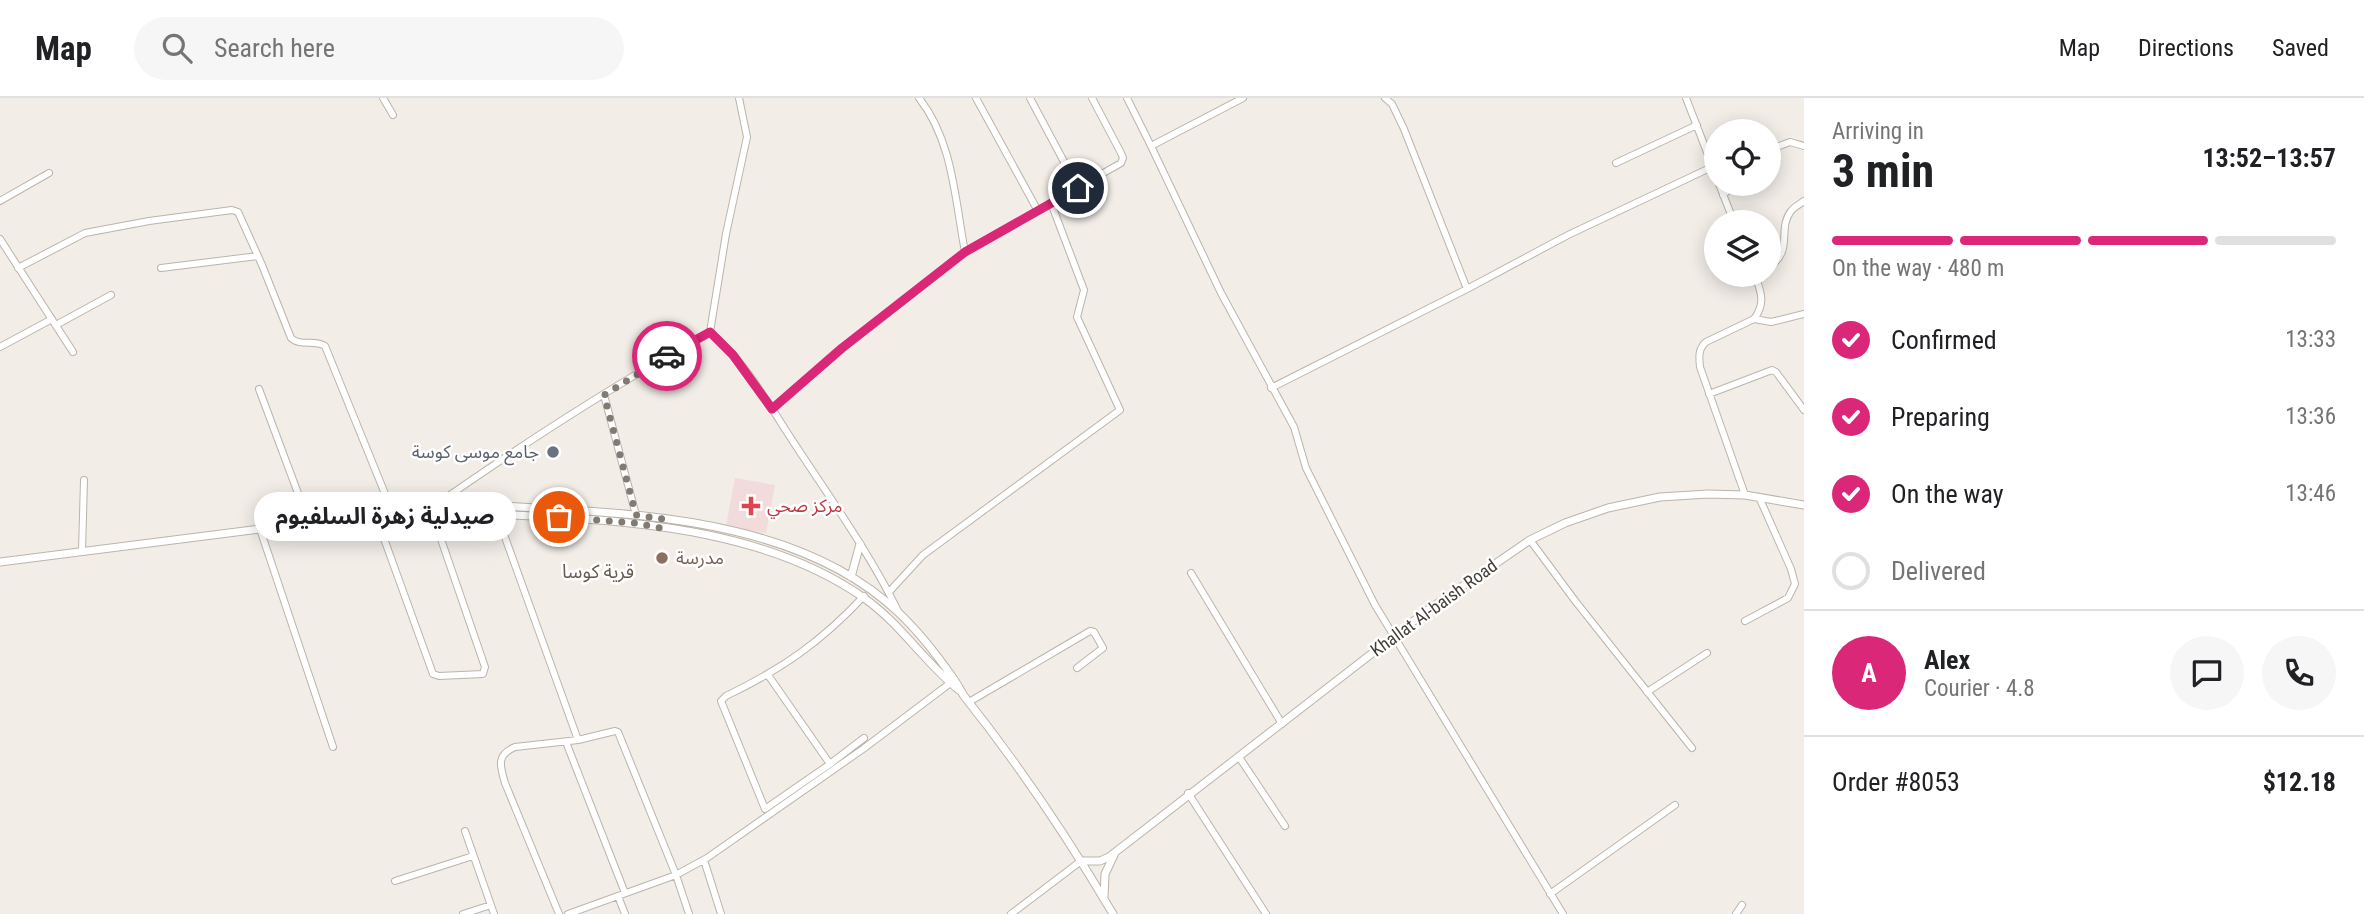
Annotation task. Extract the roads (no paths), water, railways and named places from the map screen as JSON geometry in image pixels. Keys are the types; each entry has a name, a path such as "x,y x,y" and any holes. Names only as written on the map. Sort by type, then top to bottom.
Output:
{"street":[{"path":"383,98 393,115"},
{"path":"710,332 726,234 747,137 739,98"},
{"path":"919,98 934,121 944,145 965,252"},
{"path":"976,98 1038,211"},
{"path":"1030,98 1078,188"},
{"path":"772,409 842,348 965,252 1121,163 1123,159 1092,98"},
{"path":"1127,98 1220,293 1294,427 1306,468 1347,552 1393,637 1563,914"},
{"path":"1150,146 1243,98"},
{"path":"1385,98 1392,104 1404,129 1467,289"},
{"path":"1685,98 1704,145"},
{"path":"1616,163 1697,125"},
{"path":"1781,145 1790,142 1804,146"},
{"path":"1271,387 1568,235 1704,171"},
{"path":"0,201 49,173"},
{"path":"1781,256 1789,215 1804,201"},
{"path":"889,592 923,555 1120,410 1077,317 1084,293 1083,285 1051,203"},
{"path":"18,268 85,233 149,221 232,210 238,212 291,338 297,343 321,343 325,346 392,511"},
{"path":"0,239 73,352"},
{"path":"162,268 258,257"},
{"path":"1745,495 1700,367 1699,354 1701,346 1754,319 1763,299 1760,287"},
{"path":"0,347 111,295"},
{"path":"1754,319 1771,322 1804,314"},
{"path":"434,506 528,442 656,361 710,332"},
{"path":"710,332 733,355 772,409 860,544 898,612"},
{"path":"1709,394 1772,370 1804,410"},
{"path":"259,389 308,520"},
{"path":"604,395 636,515"},
{"path":"82,551 83,480"},
{"name":"Khallat Al-baish Road","path":"1116,851 1393,637 1464,584 1530,540 1565,523 1608,508 1660,497 1745,495 1804,505"},
{"path":"1745,621 1788,598 1795,584 1759,497"},
{"path":"453,505 454,514"},
{"path":"0,562 260,529 272,524 453,505 636,515 689,523 778,543 823,561 851,577 898,612 1023,772 1113,914"},
{"path":"260,529 272,534 454,514 497,515 605,521 740,542 822,572 863,597 892,619 952,681"},
{"path":"497,515 578,740"},
{"path":"378,522 433,674 483,674 485,667 433,516"},
{"path":"661,528 663,519"},
{"path":"687,532 689,523"},
{"path":"260,529 333,747"},
{"path":"1530,540 1692,748"},
{"path":"775,553 778,543"},
{"path":"851,577 860,544"},
{"path":"1191,573 1282,724"},
{"path":"864,738 767,809 763,807 721,701 768,675 833,628 870,590"},
{"path":"969,702 1090,631 1094,632 1103,648 1077,668"},
{"path":"1647,692 1707,653"},
{"path":"768,675 830,764"},
{"path":"568,914 589,911 622,895 676,875 704,860 863,749 952,681"},
{"path":"559,914 499,764 502,755 511,748 566,742 618,732 689,914"},
{"path":"566,742 622,895 625,914"},
{"path":"1239,757 1285,826"},
{"path":"1188,793 1266,914"},
{"path":"1550,894 1675,805"},
{"path":"465,831 494,914"},
{"path":"1012,914 1081,861 1100,861 1116,851"},
{"path":"1104,900 1105,874 1116,851"},
{"path":"395,881 473,856"},
{"path":"704,860 721,914"},
{"path":"463,914 491,905"},
{"path":"1737,914 1742,905"}],"place":[{"name":"جامع موسى كوسة","path":"553,452"},
{"name":"مركز صحي","path":"751,506"},
{"name":"صيدلية زهرة السلفيوم","path":"559,517"},
{"name":"مدرسة","path":"662,558"}],"district":[{"name":"قرية كوسا","path":"598,571"}]}
